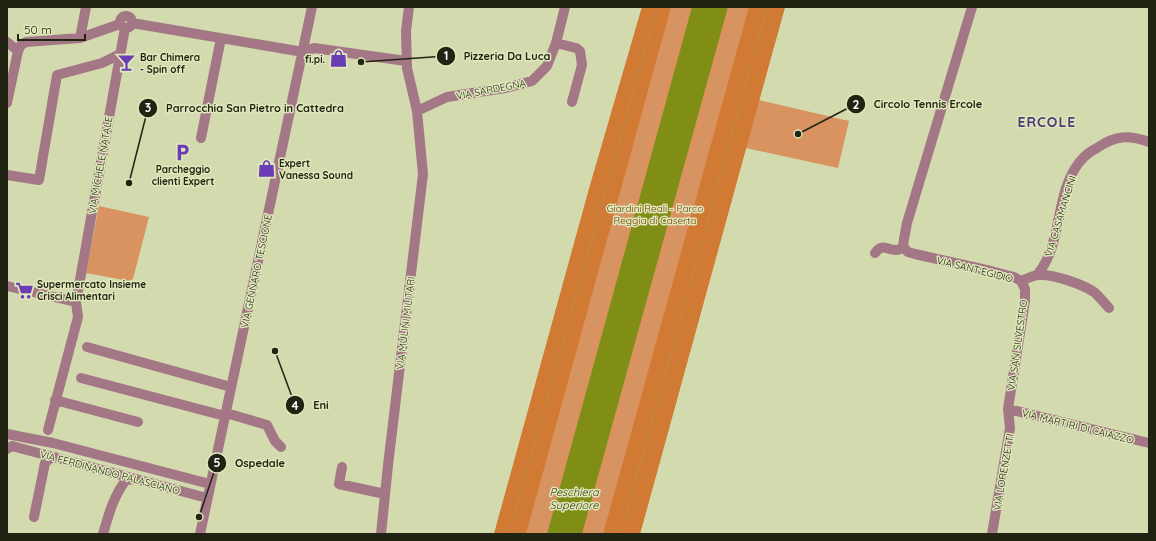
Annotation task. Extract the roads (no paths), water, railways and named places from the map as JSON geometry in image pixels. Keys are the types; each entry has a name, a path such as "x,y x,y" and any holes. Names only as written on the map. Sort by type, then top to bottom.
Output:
{"street":[{"path":"80,38 86,7"},
{"name":"VIA GENNARO TESCIONE","path":"200,534 312,7"},
{"name":"VIA MULINI MILITARI","path":"381,534 422,174 417,112 406,61 406,31 409,7"},
{"name":"VIA SARDEGNA","path":"417,112 447,97 505,88 532,81 547,66 556,42 565,7"},
{"path":"875,253 882,247 897,250 903,247 908,223 972,7"},
{"path":"7,103 18,51 21,45 26,42 80,38 127,20 303,52 314,48 406,61"},
{"name":"VIA MICHELE NATALE","path":"48,430 78,317 76,302 127,20"},
{"path":"201,138 221,38"},
{"path":"7,42 18,51"},
{"path":"556,42 576,48 580,51 582,65 572,102"},
{"path":"7,175 39,180 57,75 102,63 120,54"},
{"name":"VIA CASAMANCINI","path":"1037,275 1044,268 1050,254 1065,193 1074,170 1085,156 1105,142 1120,137 1139,138 1149,142"},
{"name":"VIA SANT'EGIDIO","path":"903,247 908,252 914,254 991,271 1014,277 1021,281 1037,275"},
{"path":"1037,275 1046,275 1086,288 1095,293 1109,308"},
{"name":"VIA SAN SILVESTRO","path":"1008,409 1025,301 1025,289 1021,281"},
{"path":"7,286 76,302"},
{"path":"87,347 231,387"},
{"path":"81,378 267,425 275,441 281,447"},
{"path":"55,400 138,422"},
{"name":"VIA MARTIRI DI CAIAZZO","path":"1008,409 1149,443"},
{"name":"VIA LORENZETTI","path":"992,534 1010,428 1008,409"},
{"name":"VIA FERDINANDO PALASCIANO","path":"7,434 46,441 210,484"},
{"path":"43,454 46,441"},
{"name":"VIA FERDINANDO PALASCIANO","path":"10,447 56,457 208,498"},
{"path":"34,517 45,463 49,459 56,457"},
{"path":"342,467 339,484 385,494"},
{"path":"103,534 118,491 126,480 137,478"}],"water":[{"name":"Peschiera Superiore","path":"692,7 728,7 582,534 547,534"}],"place":[{"name":"fi.pi.","path":"338,59"},
{"name":"Pizzeria Da Luca","path":"361,62"},
{"name":"Bar Chimera - Spin off","path":"127,63"},
{"name":"Circolo Tennis Ercole","path":"798,134"},
{"name":"Parcheggio clienti Expert","path":"183,152"},
{"name":"Expert Vanessa Sound","path":"266,169"},
{"name":"Parrocchia San Pietro in Cattedra","path":"129,183"},
{"name":"Supermercato Insieme Crisci Alimentari","path":"24,290"},
{"name":"Eni","path":"275,351"},
{"name":"Ospedale","path":"199,517"}],"district":[{"name":"ERCOLE","path":"1047,122"}],"park label":[{"name":"Giardini Reali - Parco Reggia di Caserta","path":"655,214"}]}
